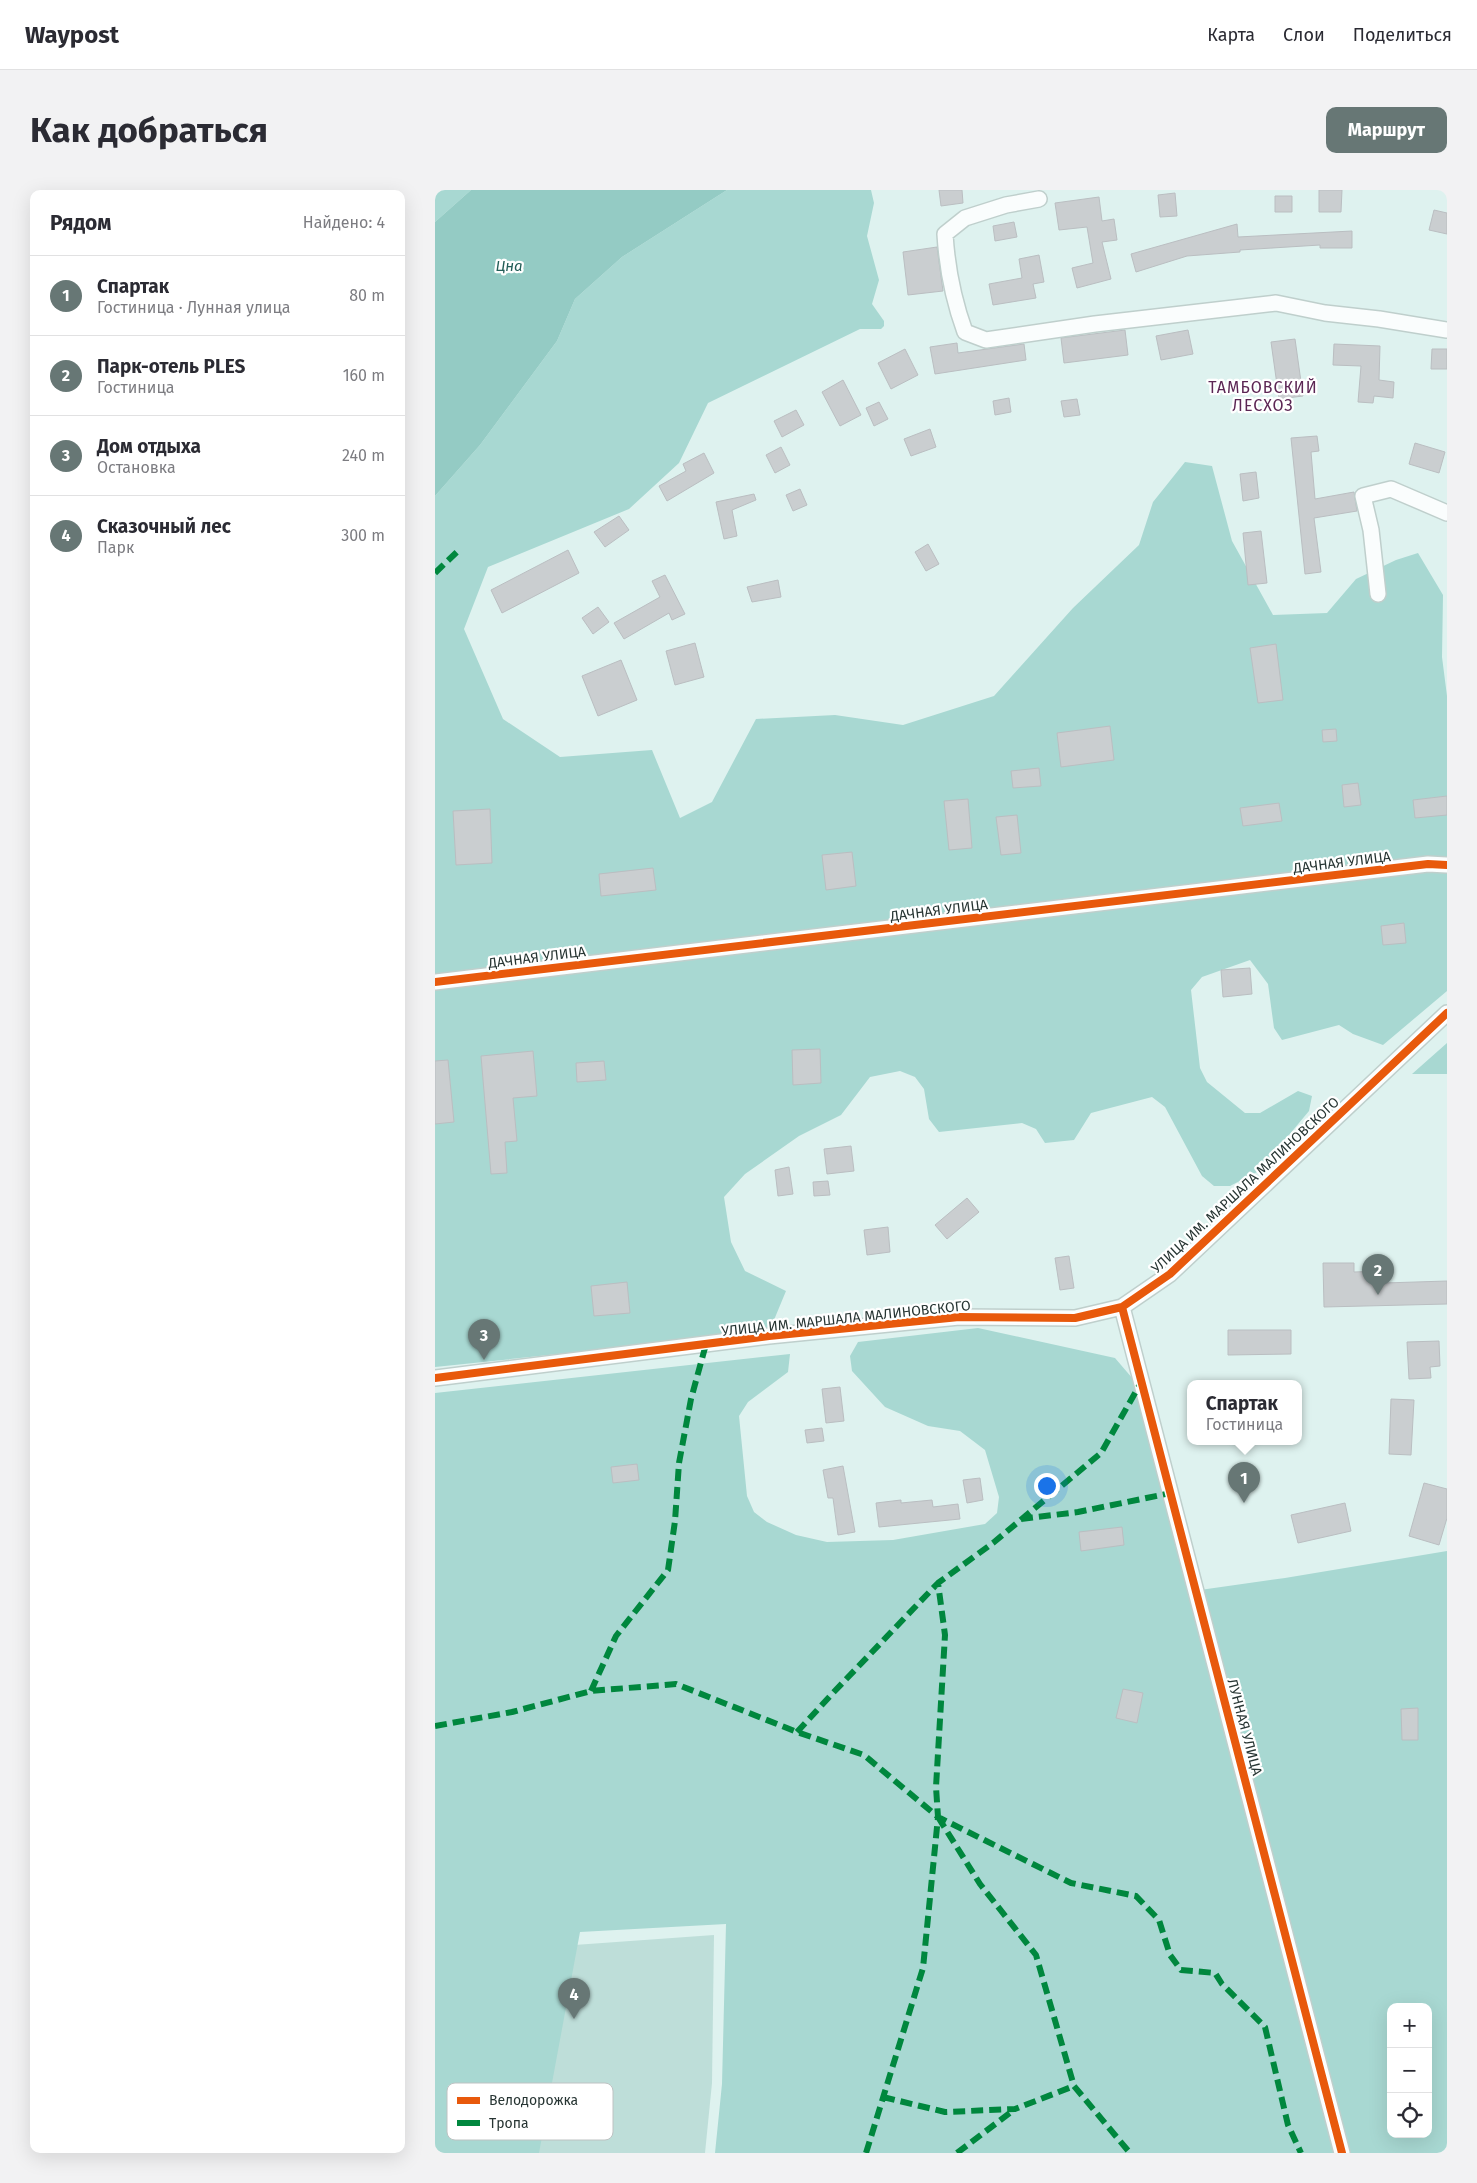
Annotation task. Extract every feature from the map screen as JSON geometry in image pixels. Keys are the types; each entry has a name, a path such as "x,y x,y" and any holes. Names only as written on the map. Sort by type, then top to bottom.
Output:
{"street":[{"path":"1039,198 1006,205 965,218 945,234 947,266 956,307 965,332 986,340 1095,324 1276,303 1325,313 1379,319 1447,330"},
{"path":"1378,594 1371,530 1363,496 1391,489 1447,512"},
{"name":"ДАЧНАЯ УЛИЦА","path":"435,982 1428,864 1447,865"},
{"name":"УЛИЦА ИМ. МАРШАЛА МАЛИНОВСКОГО","path":"435,1378 769,1336 959,1317 1075,1318 1122,1308 1170,1274 1447,1013"},
{"name":"ЛУННАЯ УЛИЦА","path":"1122,1308 1342,2153"}],"green space":[{"path":"714,1935 712,2083 705,2153 435,2153 435,1955"}],"shaded area":[{"path":"435,190 471,190 435,222"},
{"path":"727,190 871,190 874,203 867,236 879,280 872,304 884,321 884,326 881,329 860,329 708,403 679,463 629,509 488,567 464,629 503,719 560,757 652,750 680,818 712,802 756,719 835,715 903,725 994,696 1073,608 1139,545 1153,502 1185,462 1212,466 1232,541 1273,615 1327,613 1356,579 1396,560 1418,553 1443,595 1442,657 1447,696 1447,991 1383,1045 1353,1034 1339,1025 1282,1040 1274,1028 1268,984 1250,960 1202,977 1191,990 1200,1068 1207,1082 1245,1113 1260,1113 1298,1091 1312,1096 1309,1111 1259,1171 1230,1186 1214,1186 1202,1176 1165,1107 1152,1097 1091,1113 1074,1140 1045,1143 1036,1129 1022,1123 939,1132 929,1119 924,1089 915,1077 900,1071 870,1077 841,1115 799,1136 745,1174 724,1197 731,1242 745,1271 786,1291 769,1332 435,1367 435,496 480,445 557,341 575,299 622,257"},
{"path":"1447,1043 1447,1074 1412,1074"},
{"path":"978,1328 1115,1358 1139,1386 1151,1452 1165,1489 1193,1591 1447,1551 1447,2153 715,2153 722,2084 726,1924 580,1932 552,2083 447,2083 447,2140 541,2140 539,2153 435,2153 435,1393 790,1354 788,1372 748,1402 739,1416 747,1496 754,1512 767,1522 796,1535 827,1542 893,1540 985,1524 997,1513 999,1497 985,1450 960,1431 928,1426 885,1407 852,1371 850,1356 858,1342"}],"water":[{"name":"Цна","path":"471,190 727,190 622,257 575,299 557,341 480,445 435,496 435,222"}],"building":[{"path":"939,190 962,190 963,203 941,206"},
{"path":"1319,190 1342,190 1341,212 1319,212"},
{"path":"1175,193 1177,216 1160,217 1158,195"},
{"path":"1275,196 1292,196 1292,212 1275,212"},
{"path":"1099,197 1102,221 1114,219 1117,240 1102,242 1111,279 1077,288 1072,268 1093,263 1087,227 1059,230 1055,203"},
{"path":"1434,210 1447,213 1447,234 1429,230"},
{"path":"1014,222 1017,237 995,241 993,226"},
{"path":"1237,224 1238,237 1352,231 1352,248 1320,248 1320,245 1240,250 1240,252 1187,256 1136,272 1131,254"},
{"path":"937,247 943,291 908,295 903,252"},
{"path":"1039,255 1044,282 1033,284 1036,298 993,305 989,284 1022,278 1019,259"},
{"path":"1125,330 1128,355 1064,363 1061,338"},
{"path":"1188,330 1193,354 1161,360 1156,336"},
{"path":"1295,339 1303,396 1279,399 1271,342"},
{"path":"957,343 958,353 1024,344 1026,360 935,374 930,347"},
{"path":"1334,344 1380,346 1379,380 1394,382 1393,398 1374,396 1373,403 1358,402 1361,366 1333,365"},
{"path":"905,349 918,375 891,389 878,363"},
{"path":"1432,349 1447,349 1447,369 1431,369"},
{"path":"843,380 861,415 840,426 822,392"},
{"path":"1009,398 1011,412 995,415 993,401"},
{"path":"1077,399 1080,415 1064,417 1061,401"},
{"path":"879,402 888,419 874,426 866,408"},
{"path":"796,410 804,425 782,437 774,421"},
{"path":"930,429 936,447 911,456 904,439"},
{"path":"1317,436 1319,451 1311,452 1315,499 1354,492 1357,511 1314,518 1321,572 1305,574 1291,438"},
{"path":"1415,443 1445,452 1439,473 1409,464"},
{"path":"781,447 790,465 775,473 766,455"},
{"path":"704,453 714,473 667,501 659,486 686,471 683,464"},
{"path":"1256,472 1259,498 1243,501 1240,474"},
{"path":"800,489 807,505 793,511 786,495"},
{"path":"754,494 756,500 732,510 737,536 724,539 716,502"},
{"path":"619,516 629,530 605,547 594,532"},
{"path":"1261,531 1267,583 1248,585 1243,533"},
{"path":"928,544 939,564 926,571 915,552"},
{"path":"568,550 579,573 502,613 491,590"},
{"path":"665,575 685,614 672,620 669,613 624,639 614,623 660,597 652,581"},
{"path":"778,580 781,597 752,602 747,587"},
{"path":"598,607 609,622 593,634 582,618"},
{"path":"695,643 704,677 675,685 666,651"},
{"path":"1276,644 1283,700 1258,703 1250,648"},
{"path":"621,660 637,700 598,716 582,676"},
{"path":"1110,726 1114,760 1061,767 1057,733"},
{"path":"1336,729 1337,741 1323,742 1322,730"},
{"path":"1039,768 1041,786 1013,788 1011,771"},
{"path":"1358,783 1361,805 1344,807 1342,785"},
{"path":"1447,796 1447,815 1415,818 1413,800"},
{"path":"968,799 972,848 949,850 944,801"},
{"path":"1279,803 1282,821 1243,826 1240,808"},
{"path":"490,809 492,863 456,865 453,811"},
{"path":"1017,815 1021,853 1001,855 996,817"},
{"path":"852,852 856,886 826,890 822,855"},
{"path":"653,868 656,890 601,896 599,874"},
{"path":"1404,923 1406,943 1383,945 1381,926"},
{"path":"1250,968 1252,994 1223,997 1221,970"},
{"path":"820,1049 821,1083 793,1085 792,1050"},
{"path":"533,1051 537,1096 513,1098 517,1141 505,1142 507,1173 491,1174 481,1056"},
{"path":"448,1060 454,1122 435,1124 435,1061"},
{"path":"604,1061 606,1080 577,1082 576,1063"},
{"path":"851,1146 854,1171 827,1174 824,1149"},
{"path":"789,1167 793,1194 778,1196 775,1170"},
{"path":"828,1181 830,1195 814,1196 813,1182"},
{"path":"967,1198 979,1212 947,1239 935,1225"},
{"path":"888,1227 890,1252 867,1255 864,1230"},
{"path":"1069,1256 1074,1288 1060,1290 1055,1258"},
{"path":"1323,1263 1354,1263 1354,1272 1384,1271 1384,1283 1447,1281 1447,1304 1324,1307"},
{"path":"627,1282 630,1313 594,1316 591,1286"},
{"path":"1228,1330 1291,1330 1291,1354 1228,1355"},
{"path":"1439,1341 1440,1366 1430,1367 1431,1378 1409,1379 1407,1342"},
{"path":"840,1387 844,1421 826,1423 822,1389"},
{"path":"1391,1399 1414,1400 1411,1455 1389,1454"},
{"path":"822,1428 824,1441 807,1443 805,1430"},
{"path":"637,1464 639,1480 613,1483 611,1467"},
{"path":"843,1466 855,1532 838,1535 833,1498 828,1498 823,1470"},
{"path":"980,1478 983,1500 967,1503 963,1480"},
{"path":"1424,1483 1447,1489 1447,1518 1439,1545 1409,1536"},
{"path":"901,1500 901,1503 932,1500 933,1507 958,1504 960,1519 879,1527 876,1503"},
{"path":"1345,1503 1351,1531 1298,1543 1291,1515"},
{"path":"1122,1527 1124,1545 1081,1551 1079,1532"},
{"path":"1123,1689 1143,1693 1137,1723 1116,1718"},
{"path":"1418,1708 1418,1740 1402,1740 1401,1709"}],"marked path":[{"path":"435,573 460,549"},
{"path":"591,1691 616,1636 668,1570 675,1521 679,1463 691,1399 706,1344"},
{"path":"866,2153 923,1968 938,1817 936,1787 945,1635 938,1583 993,1543 1101,1453 1139,1386 1143,1385"},
{"path":"1021,1519 1078,1512 1171,1493"},
{"path":"797,1732 938,1583"},
{"path":"435,1726 512,1712 591,1691 676,1684 797,1732 864,1755 938,1817 1071,1883 1136,1896 1159,1920 1170,1955 1181,1970 1215,1973 1222,1984 1265,2027 1288,2125 1301,2153"},
{"path":"938,1817 980,1884 1036,1955 1074,2086 1130,2153"},
{"path":"883,2097 945,2112 1015,2109 1074,2086"},
{"path":"957,2153 1015,2109"}],"cycle path":[{"path":"435,982 1428,864 1447,865"},
{"path":"435,1378 769,1336 959,1317 1075,1318 1122,1307 1170,1274 1447,1013"},
{"path":"1122,1307 1342,2153"}],"place":[{"name":"Парк-отель PLES","path":"1378,1295"},
{"name":"Дом отдыха","path":"484,1360"},
{"name":"Спартак","path":"1244,1503"},
{"name":"Сказочный лес","path":"574,2019"}],"district":[{"name":"ТАМБОВСКИЙ ЛЕСХОЗ","path":"1263,396"}]}
